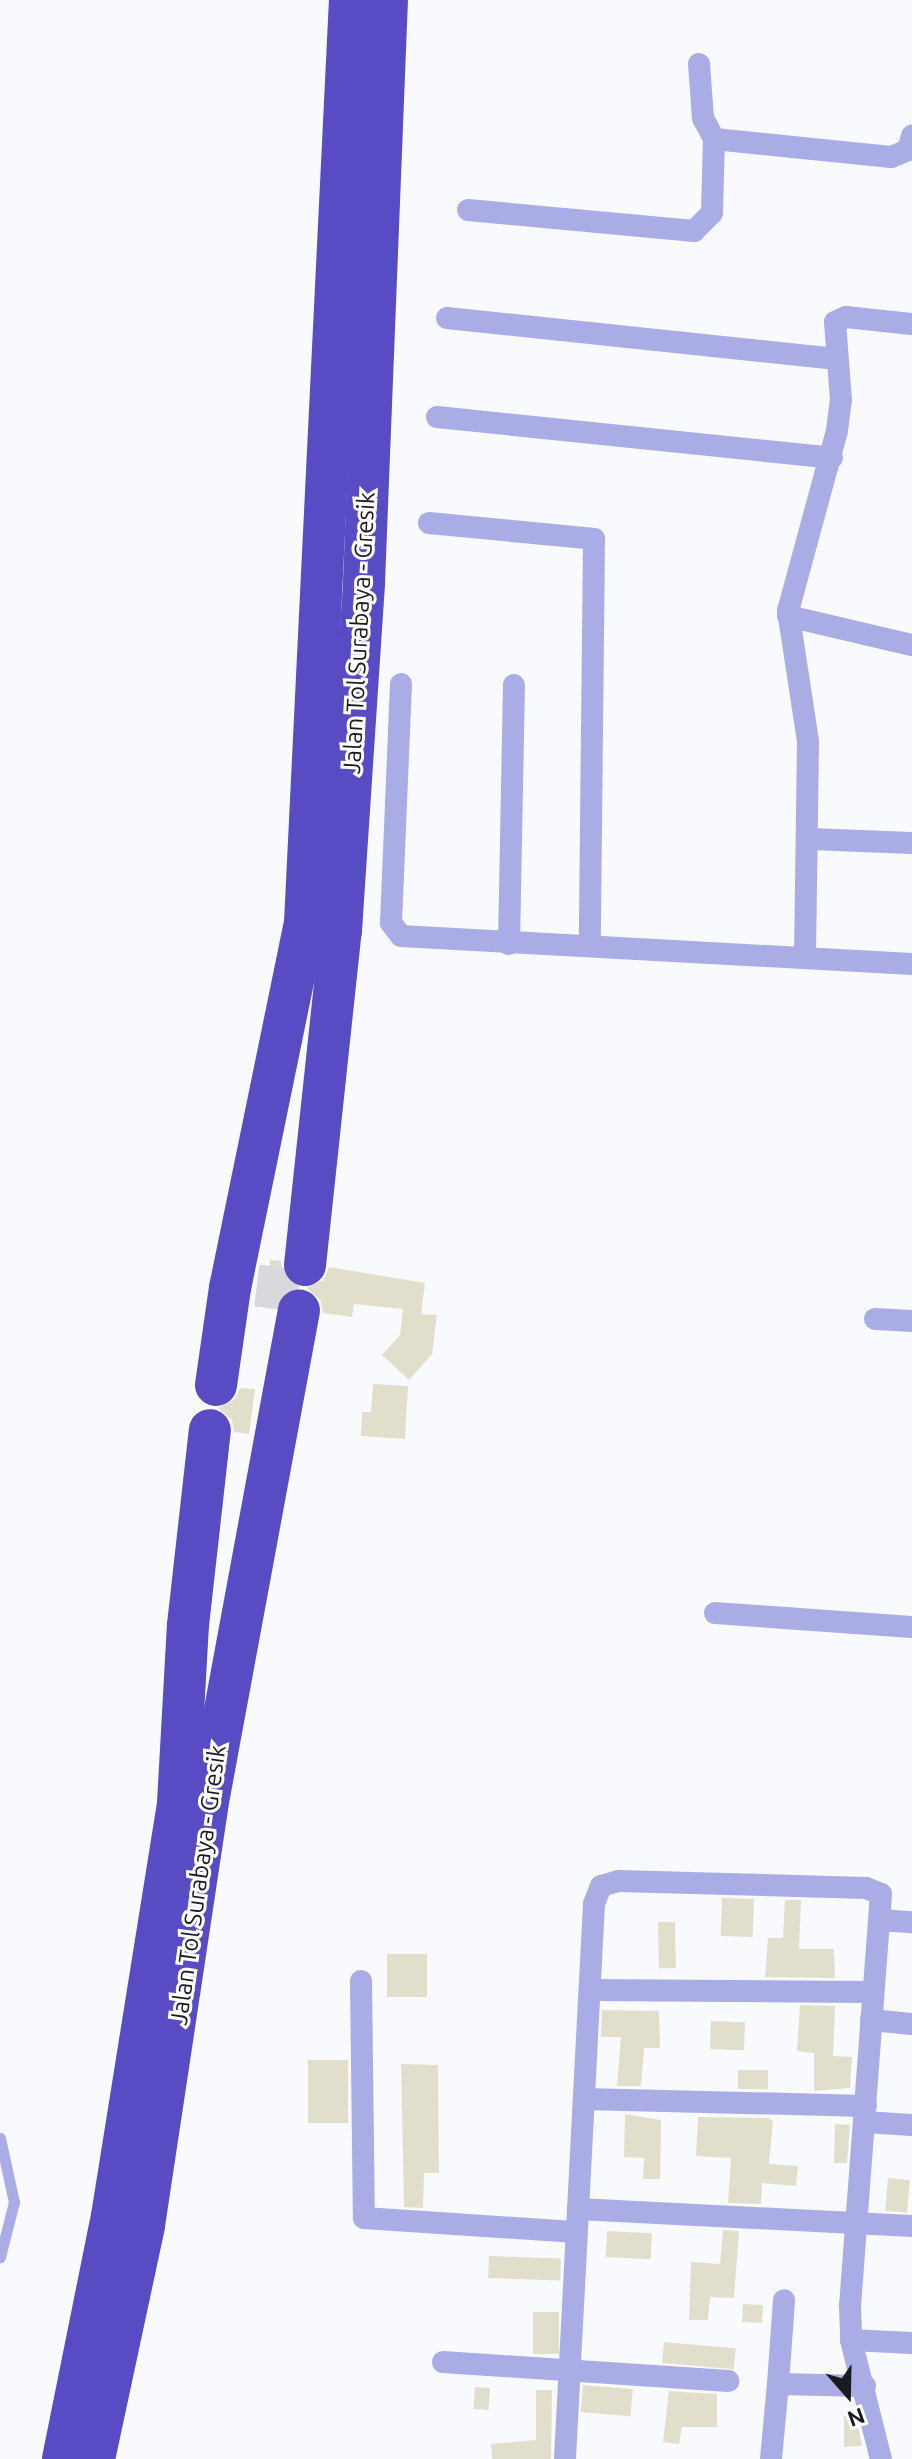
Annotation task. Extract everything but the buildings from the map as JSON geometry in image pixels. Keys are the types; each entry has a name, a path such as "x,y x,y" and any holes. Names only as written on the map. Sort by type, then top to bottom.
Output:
{"highway":[{"name":"Jalan Tol Surabaya - Gresik","path":"350,0 305,923 293,1263 341,930 361,629 387,0"},
{"name":"Jalan Tol Surabaya - Gresik","path":"216,1385 230,1288 305,923"},
{"name":"Jalan Tol Surabaya - Gresik","path":"94,2459 144,2225 287,1309 257,1436 204,1717 178,1803"},
{"name":"Jalan Tol Surabaya - Gresik","path":"63,2459 112,2216 178,1803 188,1625 210,1430"}],"street":[{"path":"468,210 694,231 712,213 714,139 703,118 699,64"},
{"path":"714,139 891,157 908,150 912,136"},
{"path":"805,957 810,839 806,713 788,616 832,458 841,400 835,322 842,317 912,324"},
{"path":"447,318 837,359"},
{"path":"437,417 832,458"},
{"path":"429,523 594,539 590,946"},
{"path":"788,616 912,645"},
{"path":"401,684 394,931 401,936 912,964"},
{"path":"509,944 514,685"},
{"path":"810,839 912,843"},
{"path":"875,1319 912,1321"},
{"path":"715,1613 912,1627"},
{"path":"565,2459 594,1904 606,1882 866,1888 881,1894 851,2340 881,2459"},
{"path":"880,1920 912,1922"},
{"path":"361,1981 364,2218 577,2232"},
{"path":"591,1990 873,1992"},
{"path":"871,2020 912,2024"},
{"path":"584,2099 866,2114 912,2125"},
{"path":"578,2209 912,2226"},
{"path":"771,2459 784,2300"},
{"path":"851,2340 912,2343"},
{"path":"443,2362 728,2381"},
{"path":"778,2384 865,2386"}],"lane":[{"path":"0,2138 14,2202 0,2257"},
{"path":"0,2202 14,2202"}],"tunnel":[{"path":"275,1309 281,1261"}]}
